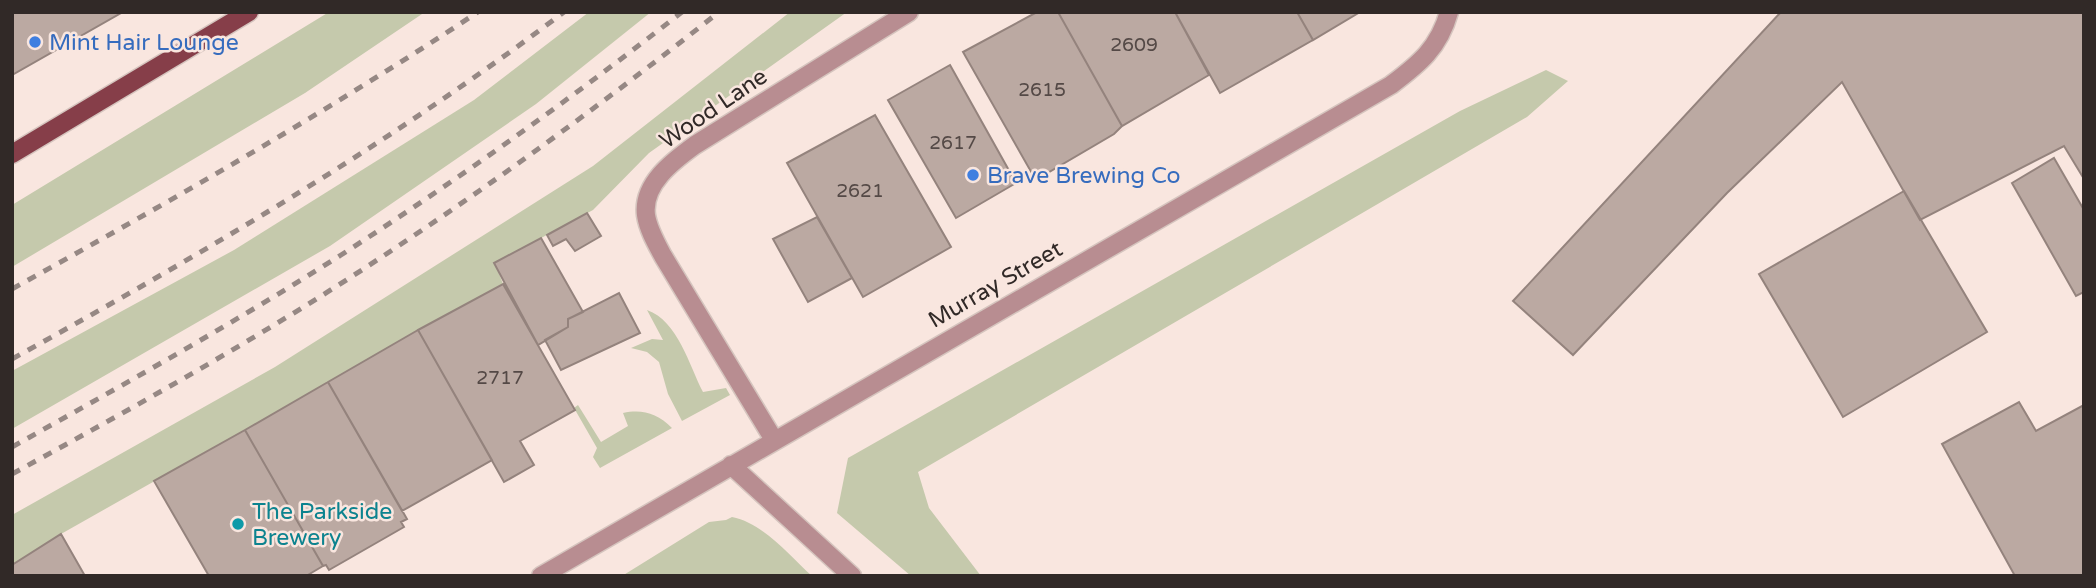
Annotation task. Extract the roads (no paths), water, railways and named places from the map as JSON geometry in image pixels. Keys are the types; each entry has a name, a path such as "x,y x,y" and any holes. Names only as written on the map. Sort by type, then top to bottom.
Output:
{"main road":[{"path":"12,154 249,12"}],"street":[{"name":"Wood Lane","path":"774,440 663,256 650,228 646,213 647,198 672,162 695,145 909,12"},
{"name":"Murray Street","path":"541,576 1391,85 1422,61 1438,39 1449,12"},
{"path":"731,465 852,576"}],"railway":[{"path":"12,289 248,155 478,12"},
{"path":"12,359 294,196 498,61 564,12"},
{"path":"12,447 137,377 341,255 514,137 682,12"},
{"path":"12,474 192,373 368,266 546,143 719,12"}],"place":[{"name":"Mint Hair Lounge","path":"35,42"},
{"name":"Brave Brewing Co","path":"973,175"},
{"name":"The Parkside Brewery","path":"238,524"}]}
